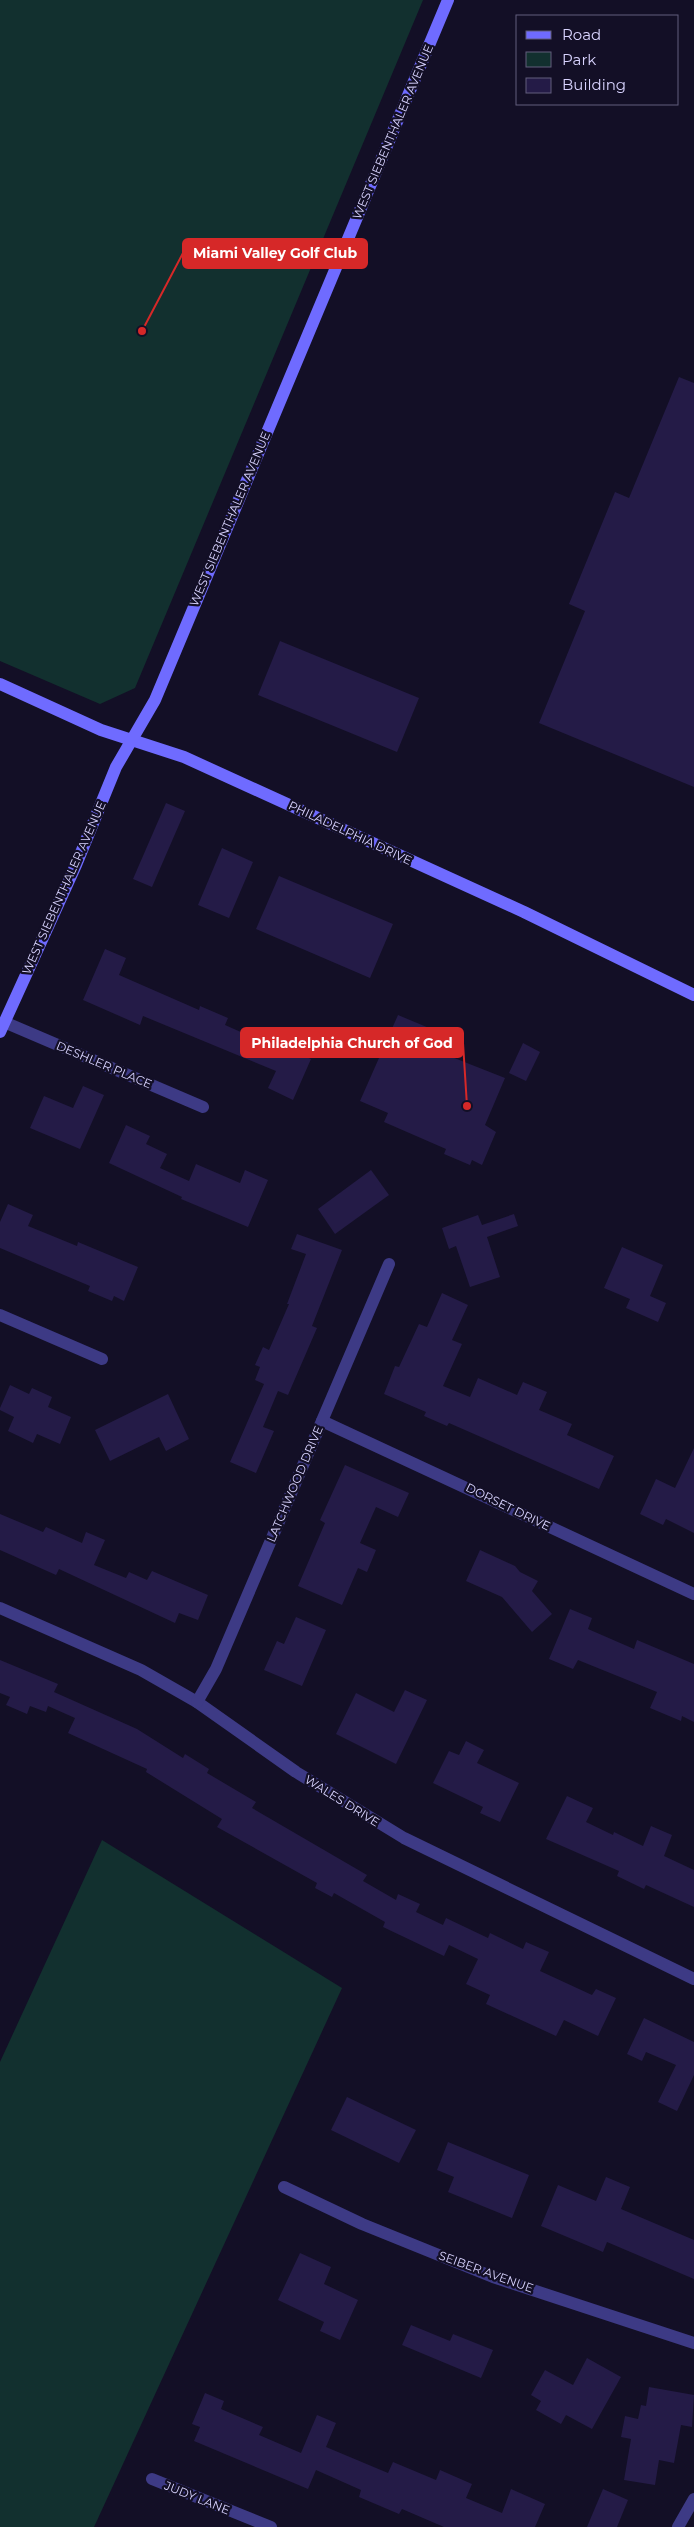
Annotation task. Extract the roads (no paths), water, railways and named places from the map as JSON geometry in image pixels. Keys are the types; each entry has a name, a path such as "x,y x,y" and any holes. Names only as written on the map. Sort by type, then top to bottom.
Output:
{"main road":[{"name":"WEST SIEBENTHALER AVENUE","path":"2,1027 130,740 155,700 448,0"},
{"name":"PHILADELPHIA DRIVE","path":"0,684 101,730 184,757 524,912 694,994"}],"street":[{"name":"DESHLER PLACE","path":"2,1027 203,1108"},
{"name":"LATCHWOOD DRIVE","path":"197,1702 216,1669 389,1264"},
{"path":"0,1315 102,1359"},
{"name":"DORSET DRIVE","path":"322,1421 694,1594"},
{"name":"WALES DRIVE","path":"0,1608 141,1670 197,1702 296,1772 404,1838 694,1979"},
{"name":"SEIBER AVENUE","path":"284,2187 362,2224 493,2277 694,2343"},
{"name":"JUDY LANE","path":"152,2479 271,2527"},
{"path":"678,2527 694,2499"}],"place":[{"name":"Miami Valley Golf Club","path":"142,331"},
{"name":"Philadelphia Church of God","path":"467,1106"}]}
